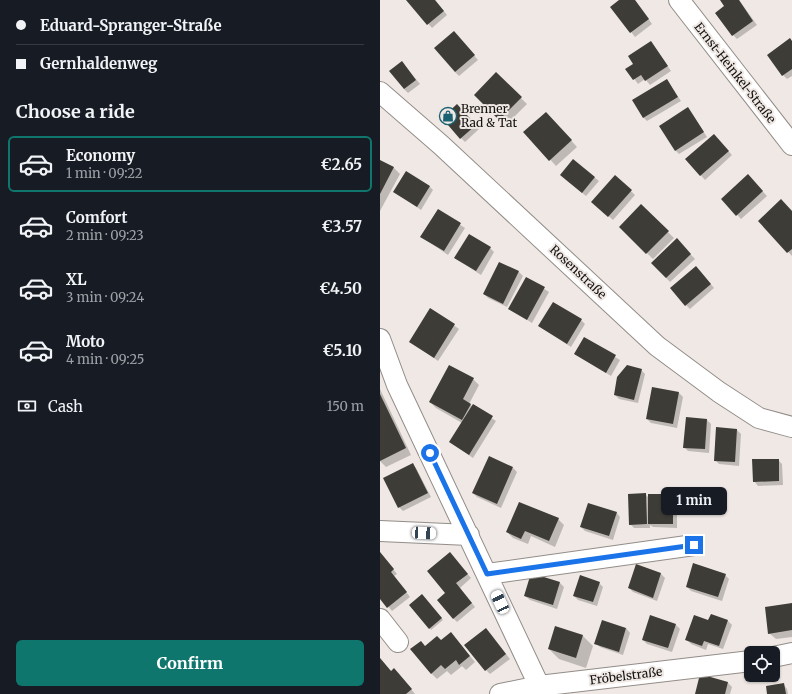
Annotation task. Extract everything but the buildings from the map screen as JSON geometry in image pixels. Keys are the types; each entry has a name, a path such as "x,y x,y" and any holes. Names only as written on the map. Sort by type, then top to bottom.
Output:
{"street":[{"name":"Ernst-Heinkel-Straße","path":"679,0 792,145"},
{"name":"Rosenstraße","path":"380,92 441,145 657,346 719,392 759,418 792,427"},
{"path":"380,338 397,385 541,690"},
{"path":"380,531 469,535"},
{"path":"487,574 694,545"},
{"path":"380,620 398,642"},
{"path":"780,656 792,653"},
{"name":"Fröbelstraße","path":"500,694 541,690 744,662"}],"place":[{"name":"Brenner Rad & Tat","path":"448,116"}],"route":[{"path":"430,453 487,574 694,545"}]}
